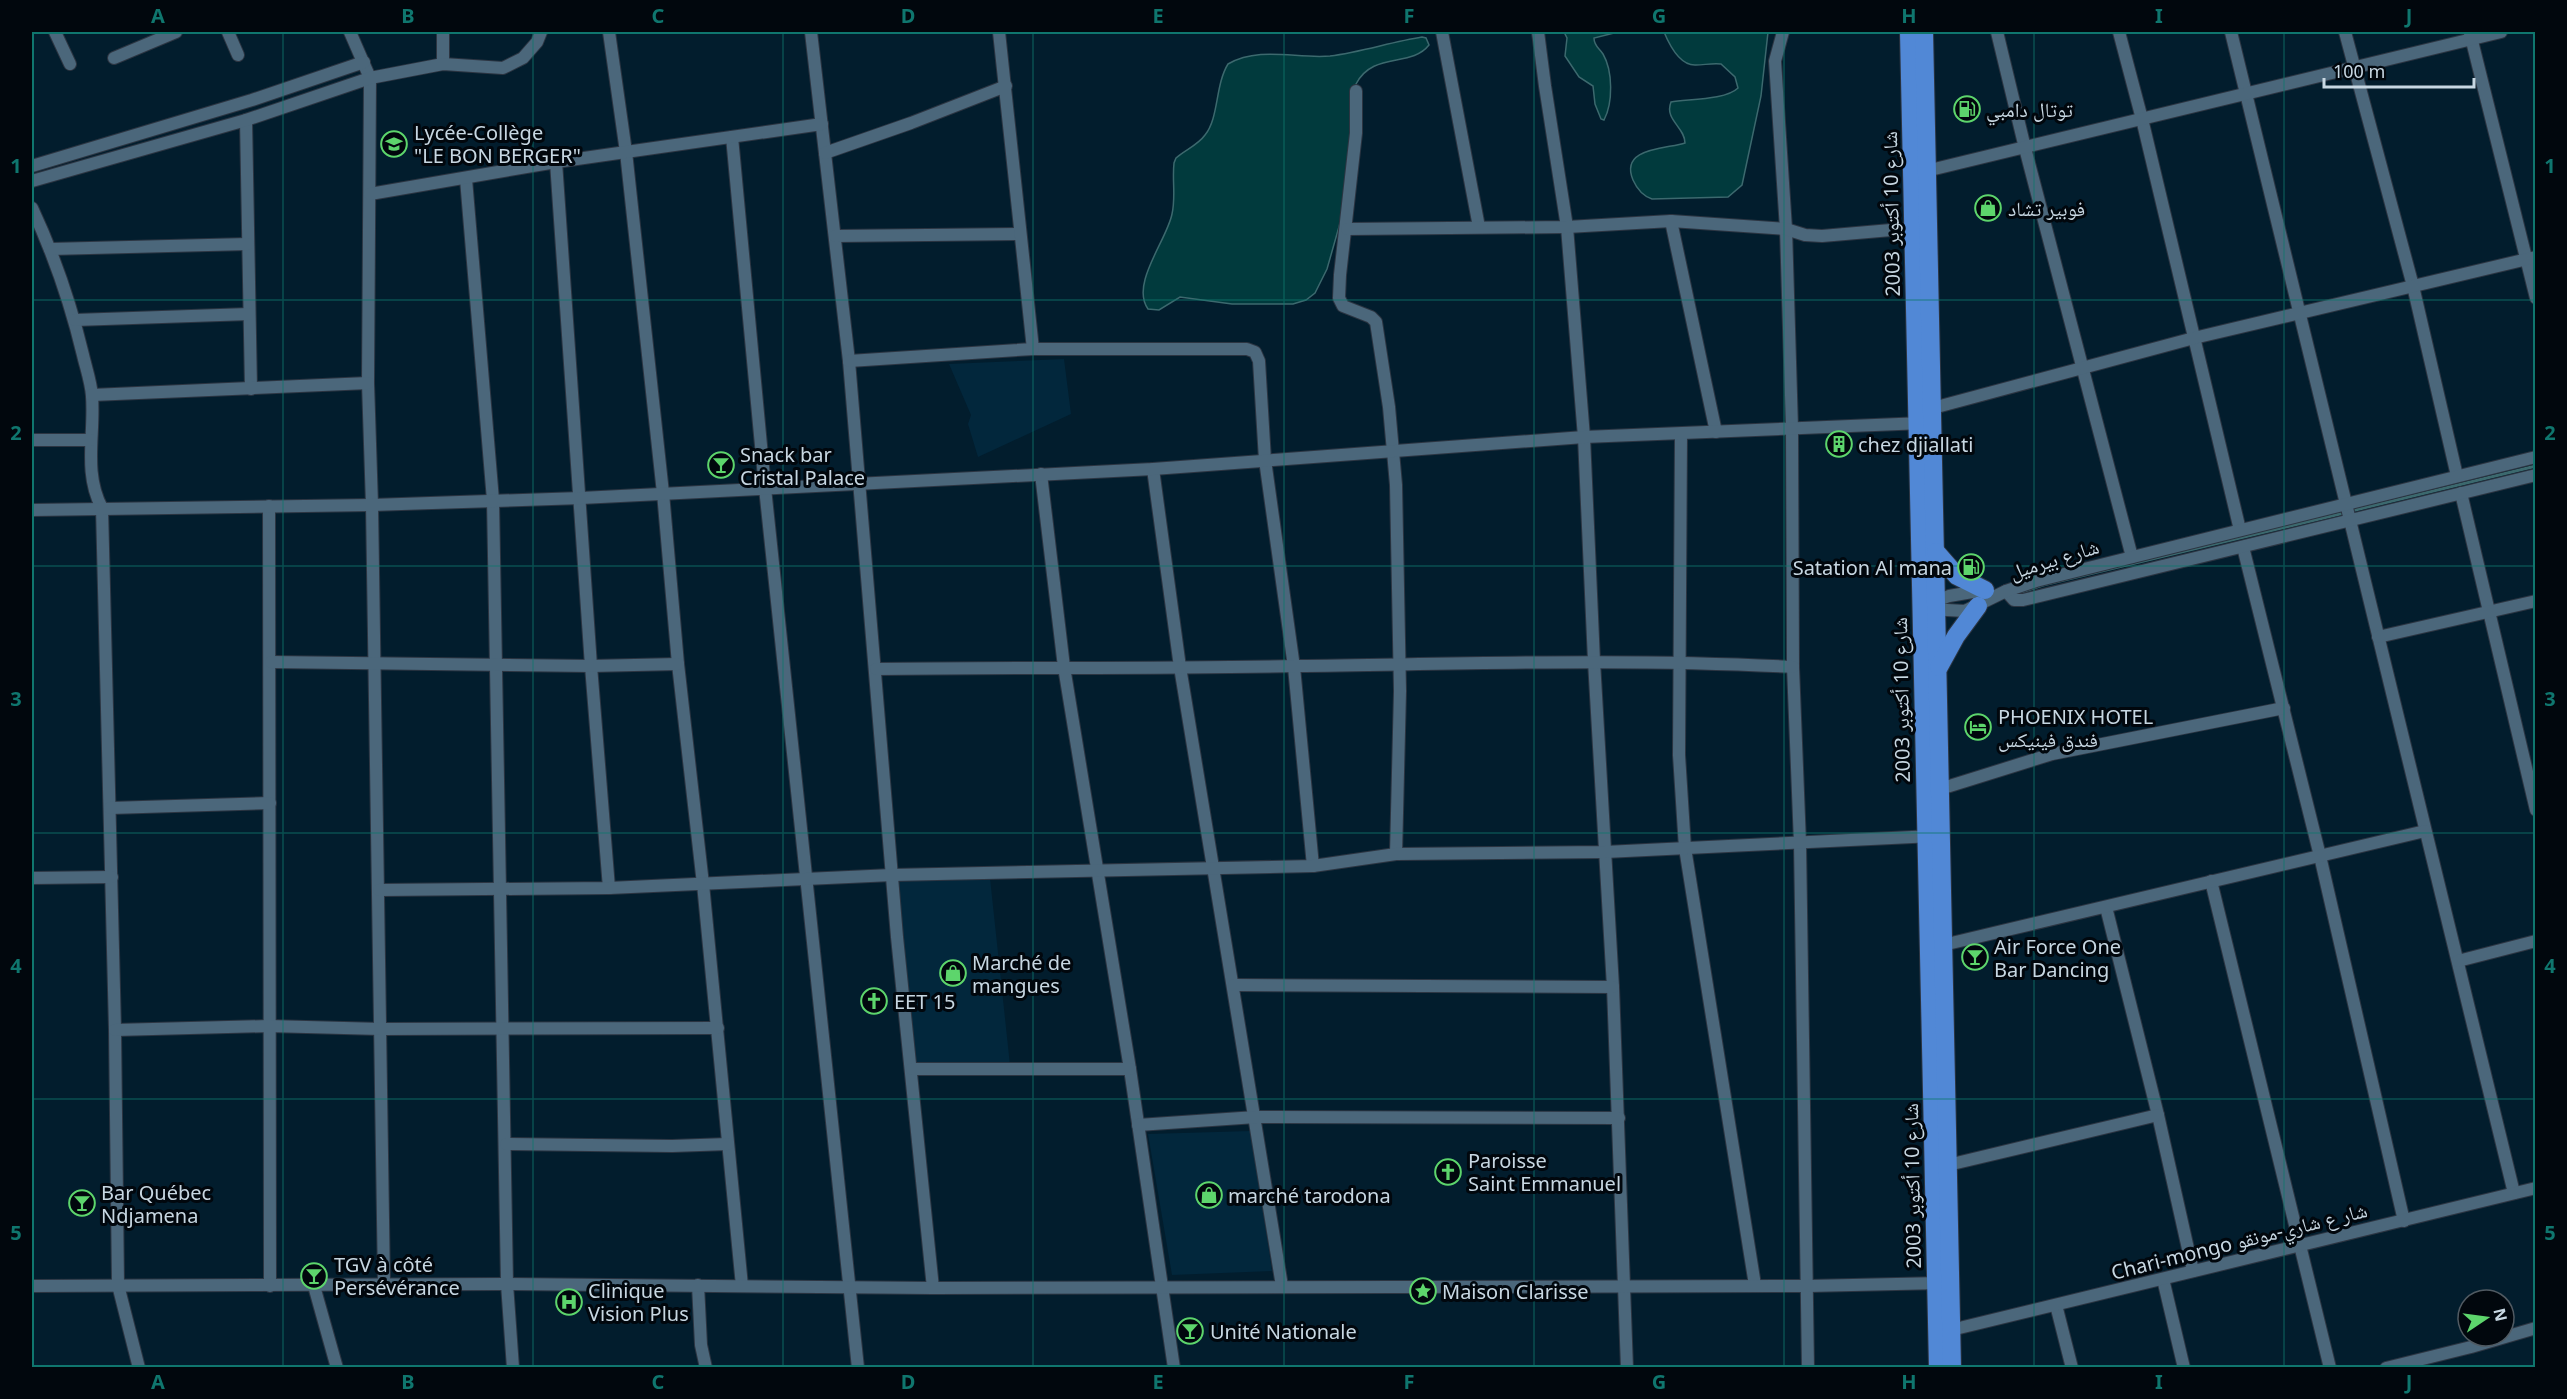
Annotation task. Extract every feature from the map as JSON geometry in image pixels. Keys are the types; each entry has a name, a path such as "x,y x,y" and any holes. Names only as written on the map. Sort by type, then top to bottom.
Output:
{"highway":[{"name":"شارع 10 أكتوبر 2003","path":"1909,32 1921,173 1914,228 1936,552 1930,606 1939,669 1940,789 1934,836 1943,945 1948,1165 1938,1368"},
{"name":"شارع 10 أكتوبر 2003","path":"1924,32 1921,173 1928,418 1943,1283 1951,1330 1952,1368"},
{"path":"1936,552 1981,598 1956,636 1939,669"}],"street":[{"path":"55,32 70,64"},
{"path":"114,58 176,32"},
{"path":"228,32 238,55"},
{"path":"350,32 370,78 368,383 375,663 384,1284"},
{"path":"443,32 443,64"},
{"path":"32,181 246,120 370,78 443,64 504,68 523,58 537,42 542,32"},
{"path":"609,32 626,152 663,494 678,664 718,1028 742,1286"},
{"path":"810,32 836,236 849,361 892,875 933,1288"},
{"path":"999,32 1033,349"},
{"path":"1442,32 1479,227"},
{"path":"1538,32 1568,227 1584,437 1594,661 1613,987 1626,1286 1627,1368"},
{"path":"1782,32 1775,61 1786,229 1792,428 1793,667 1800,843 1808,1368"},
{"path":"1997,32 2132,557"},
{"path":"2119,32 2142,118 2240,530"},
{"path":"2231,32 2514,1192"},
{"path":"2346,32 2413,286 2457,476"},
{"path":"1921,173 2470,35 2501,32"},
{"path":"2470,35 2530,258 2535,298"},
{"path":"32,166 252,100 364,62"},
{"path":"825,153 1006,86"},
{"path":"1356,91 1356,133 1339,298 1343,306 1371,317 1376,322 1394,450 1399,664 1396,854"},
{"path":"246,120 251,389"},
{"path":"370,194 556,162 822,124"},
{"path":"138,134 143,150"},
{"path":"732,137 765,488 858,1368"},
{"path":"556,162 609,888"},
{"path":"466,179 493,500 502,887 507,1284 513,1368"},
{"path":"32,208 50,249 75,320 92,395 91,440 94,486 102,508 116,1030 118,1285 139,1368"},
{"path":"1347,229 1568,227 1671,221 1786,229 1805,235 1822,236 1914,228"},
{"path":"1671,221 1716,432"},
{"path":"836,236 1020,234"},
{"path":"50,249 248,244"},
{"path":"32,510 372,506 581,498 1153,469 1584,437 1792,428 1928,418 2082,368 2194,338 2530,258"},
{"path":"75,320 249,314"},
{"path":"849,361 1033,349 1247,349 1255,351 1259,361 1265,460 1294,667 1313,866"},
{"path":"92,395 368,383"},
{"path":"1681,434 1678,661 1679,755 1685,848 1755,1285"},
{"path":"32,440 91,440"},
{"name":"شارع بيرميل","path":"2535,457 2132,557 2006,591 2019,601 2535,475"},
{"path":"1153,469 1180,667 1256,1117 1282,1286"},
{"path":"1041,474 1064,667 1130,1069 1160,1287 1174,1368"},
{"path":"2461,493 2535,810"},
{"path":"269,506 270,1286"},
{"path":"2243,547 2320,856 2404,1221"},
{"path":"1930,606 1981,598 2006,591"},
{"path":"1930,606 1958,612 1981,598"},
{"path":"2378,637 2535,601"},
{"path":"876,669 1294,667 1594,661 1678,661 1793,667"},
{"path":"271,662 591,666 678,664"},
{"path":"1940,789 2085,747 2283,708"},
{"path":"110,808 270,803"},
{"path":"1943,945 2426,831"},
{"path":"379,890 502,887 609,888 892,875 1313,866 1396,854 1605,852 1934,836"},
{"path":"32,878 112,877"},
{"path":"2211,881 2330,1368"},
{"path":"2106,906 2158,1115 2193,1271"},
{"path":"2458,961 2535,941"},
{"path":"1234,985 1613,987"},
{"path":"116,1030 269,1026 381,1029 718,1028"},
{"path":"912,1069 1130,1069"},
{"path":"1948,1165 2158,1115"},
{"path":"1138,1125 1256,1117 1619,1118"},
{"path":"506,1144 672,1146 728,1144"},
{"name":"Chari-mongo شار ع شاري-مونقو","path":"1951,1330 2535,1188"},
{"path":"2163,1279 2184,1368"},
{"path":"32,1286 507,1284 933,1288 1808,1286 1943,1283"},
{"path":"698,1285 701,1345 705,1368"},
{"path":"314,1286 337,1368"},
{"path":"2056,1305 2072,1368"},
{"path":"2386,1368 2535,1328"}],"shaded area":[{"path":"1564,32 1618,32 1594,38 1609,69 1610,96 1604,120 1601,119 1595,104 1593,86 1579,77 1565,56 1567,38"},
{"path":"1664,32 1768,32 1761,96 1742,185 1728,197 1652,199 1641,192 1633,180 1631,169 1633,161 1639,155 1647,151 1685,143 1682,132 1670,114 1671,102 1716,97 1738,88 1735,77 1721,64 1696,65 1685,62 1676,53"},
{"path":"1426,38 1429,45 1421,52 1372,67 1356,84 1348,195 1327,269 1315,293 1306,300 1293,304 1232,304 1180,297 1159,310 1148,309 1143,287 1172,214 1174,163 1176,158 1202,139 1209,128 1228,64 1265,54 1330,56"},
{"path":"1064,359 1071,414 978,457 968,424 971,415 949,364"},
{"name":"Marché de mangues","path":"990,878 1010,1065 915,1064 898,881"},
{"name":"marché tarodona","path":"1251,1131 1272,1271 1172,1275 1148,1134"}],"waterway":[{"path":"2351,511 2536,466"},
{"path":"2013,595 2043,585 2344,513"}],"place":[{"name":"توتال دامبي","path":"1967,109"},
{"name":"Lycée-Collège \"LE BON BERGER\"","path":"394,144"},
{"name":"فوبير تشاد","path":"1988,208"},
{"name":"chez djiallati","path":"1839,444"},
{"name":"Snack bar Cristal Palace","path":"721,465"},
{"name":"Satation Al mana","path":"1971,567"},
{"name":"PHOENIX HOTEL فندق فينيكس","path":"1978,727"},
{"name":"Air Force One Bar Dancing","path":"1975,957"},
{"name":"Marché de mangues","path":"953,973"},
{"name":"EET 15","path":"874,1001"},
{"name":"Paroisse Saint Emmanuel","path":"1448,1172"},
{"name":"marché tarodona","path":"1209,1195"},
{"name":"Bar Québec Ndjamena","path":"82,1203"},
{"name":"TGV à côté Persévérance","path":"314,1276"},
{"name":"Maison Clarisse","path":"1423,1291"},
{"name":"Clinique Vision Plus","path":"569,1302"},
{"name":"Unité Nationale","path":"1190,1331"}]}
